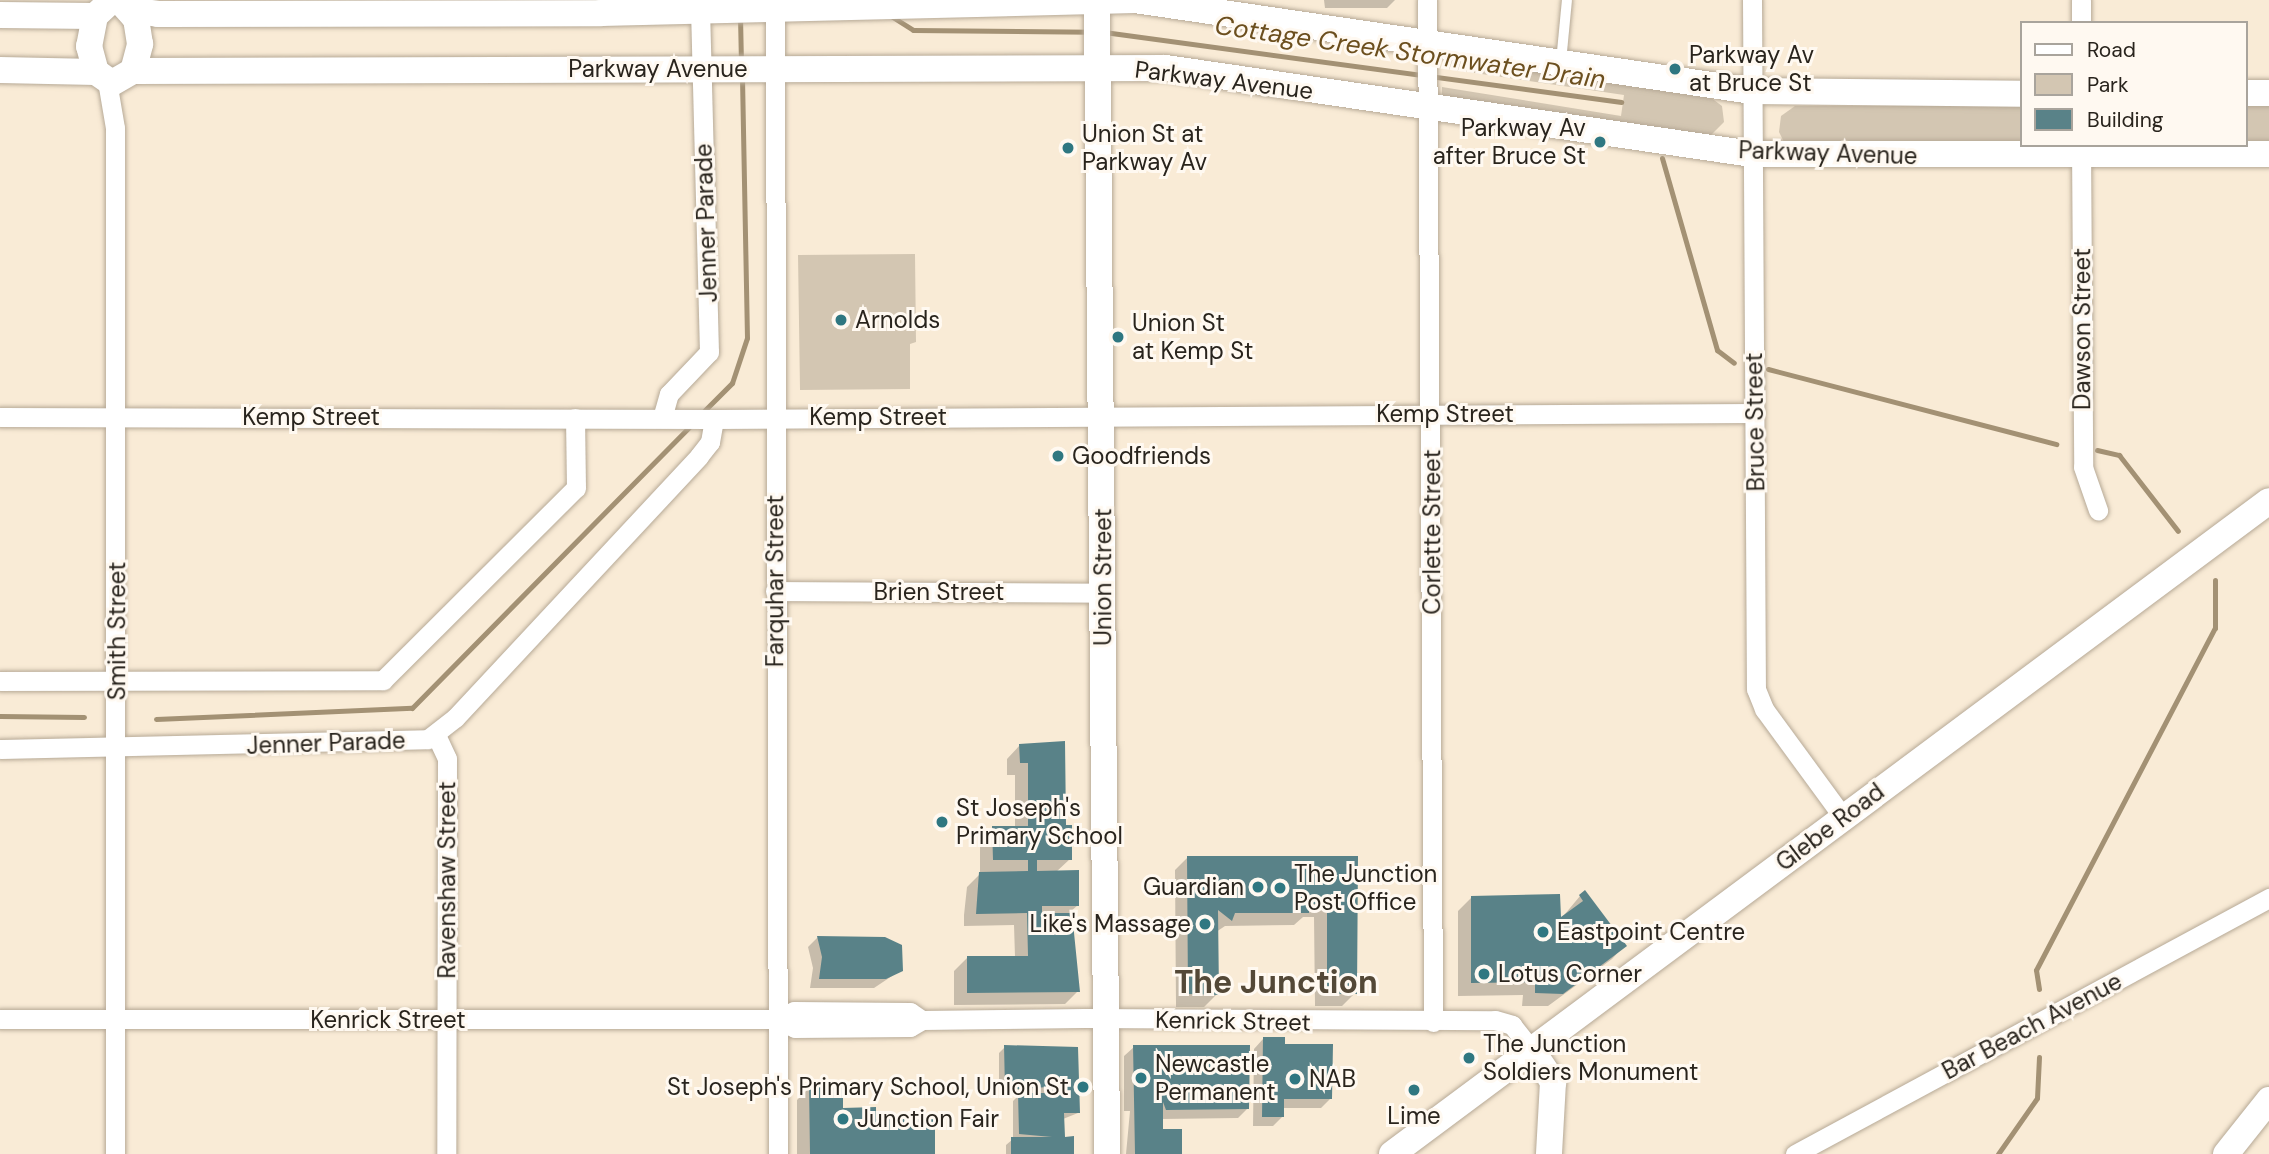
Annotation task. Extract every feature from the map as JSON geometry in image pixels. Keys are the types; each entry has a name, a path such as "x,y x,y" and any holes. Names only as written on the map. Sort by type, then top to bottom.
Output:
{"main road":[{"path":"0,15 114,6 158,14 601,7 700,10 1097,6 1135,0 1752,91 2021,94"},
{"path":"114,6 140,37 115,76 89,46 114,6"},
{"name":"Union Street","path":"1097,6 1107,1154"},
{"name":"Parkway Avenue","path":"0,71 115,76 775,70 1097,57 1427,108 1752,154 2081,151 2269,154"},
{"path":"2248,93 2269,93"},
{"name":"Glebe Road","path":"1392,1154 2269,501"},
{"path":"1531,1049 1553,1082 1549,1154"},
{"path":"2226,1154 2269,1100"}],"street":[{"name":"Corlette Street","path":"1427,0 1433,1022"},
{"name":"Bruce Street","path":"1752,0 1756,690 1765,709 1843,817"},
{"path":"2081,0 2081,21"},
{"name":"Farquhar Street","path":"752,9 775,70 779,393 774,417 778,1154"},
{"name":"Jenner Parade","path":"669,418 669,394 709,352 700,10"},
{"name":"Smith Street","path":"115,76 118,681 115,1154"},
{"name":"Dawson Street","path":"2081,151 2083,467 2098,510"},
{"name":"Kemp Street","path":"0,417 709,419 1755,413"},
{"path":"0,681 383,680 576,488 575,418"},
{"name":"Jenner Parade","path":"0,749 116,749 417,741 436,735 699,456 710,442 709,419"},
{"name":"Brien Street","path":"775,591 1103,593"},
{"name":"Ravenshaw Street","path":"436,735 447,759 446,1154"},
{"name":"Bar Beach Avenue","path":"1795,1154 2269,898"},
{"name":"Kenrick Street","path":"0,1019 777,1019 795,1028 910,1027 922,1020 1507,1021 1531,1049"}],"lane":[{"path":"1561,63 1567,0"}],"green space":[{"path":"1449,58 1710,97 1722,106 1724,122 1709,137 1442,98 1442,87 1621,116 1624,95 1441,68"},
{"path":"2269,103 2269,144 2248,144 2248,104"},
{"path":"2021,105 2021,145 1784,142 1779,132 1781,116 1795,106"},
{"path":"915,254 916,342 910,344 910,389 800,390 798,255"}],"building":[{"path":"1065,741 1066,825 1072,825 1072,860 1037,860 1037,871 1079,870 1079,906 1042,906 1042,913 1072,913 1080,992 967,993 967,956 1028,956 1027,913 976,914 979,872 1028,871 1028,860 993,860 992,826 1028,826 1028,763 1020,763 1019,744"},
{"path":"1187,856 1358,856 1357,994 1327,994 1327,904 1309,904 1309,913 1235,913 1232,921 1218,910 1219,995 1188,994"},
{"name":"Eastpoint Centre","path":"1585,890 1627,946 1563,994 1535,993 1535,982 1471,983 1471,896 1560,894 1561,917 1583,901 1579,895"},
{"path":"817,936 885,937 902,945 903,971 886,979 819,979 822,957"},
{"path":"1263,1037 1285,1037 1285,1044 1333,1044 1332,1099 1284,1099 1284,1117 1262,1117"},
{"path":"1004,1045 1078,1047 1080,1113 1064,1113 1065,1137 1074,1136 1074,1154 1011,1154 1011,1137 1052,1137 1019,1134 1018,1093 1048,1093 1048,1087 1005,1090"},
{"path":"1133,1045 1250,1045 1249,1109 1166,1110 1163,1102 1163,1129 1182,1129 1182,1154 1135,1154"},
{"name":"Junction Fair","path":"809,1085 843,1085 843,1108 876,1107 876,1119 935,1119 935,1154 810,1154"}],"waterway":[{"path":"740,16 741,62"},
{"name":"Cottage Creek Stormwater Drain","path":"891,16 913,30 1091,32"},
{"name":"Cottage Creek Stormwater Drain","path":"1104,32 1621,102"},
{"path":"701,414 732,383 747,338 742,75"},
{"name":"Cottage Creek Stormwater Drain","path":"1662,158 1717,350 1734,363"},
{"name":"Cottage Creek Stormwater Drain","path":"1768,369 2056,444"},
{"path":"156,719 412,708 692,424"},
{"name":"Cottage Creek Stormwater Drain","path":"2097,450 2119,455 2178,531"},
{"name":"Cottage Creek Stormwater Drain","path":"2039,989 2036,970 2215,628 2215,580"},
{"path":"0,716 84,717"},
{"path":"1998,1154 2037,1098 2039,1057"}],"place":[{"name":"Parkway Av at Bruce St","path":"1675,69"},
{"name":"Parkway Av after Bruce St","path":"1600,142"},
{"name":"Union St at Parkway Av","path":"1068,148"},
{"name":"Arnolds","path":"841,320"},
{"name":"Union St at Kemp St","path":"1118,337"},
{"name":"Goodfriends","path":"1058,456"},
{"name":"St Joseph's Primary School","path":"942,822"},
{"name":"Guardian","path":"1258,887"},
{"name":"The Junction Post Office","path":"1280,888"},
{"name":"Like's Massage","path":"1205,924"},
{"name":"Eastpoint Centre","path":"1543,932"},
{"name":"Lotus Corner","path":"1484,974"},
{"name":"The Junction Soldiers Monument","path":"1469,1058"},
{"name":"Newcastle Permanent","path":"1141,1078"},
{"name":"NAB","path":"1295,1079"},
{"name":"St Joseph's Primary School, Union St","path":"1083,1087"},
{"name":"Lime","path":"1414,1090"},
{"name":"Junction Fair","path":"843,1119"}],"district":[{"name":"The Junction","path":"1276,982"}]}
